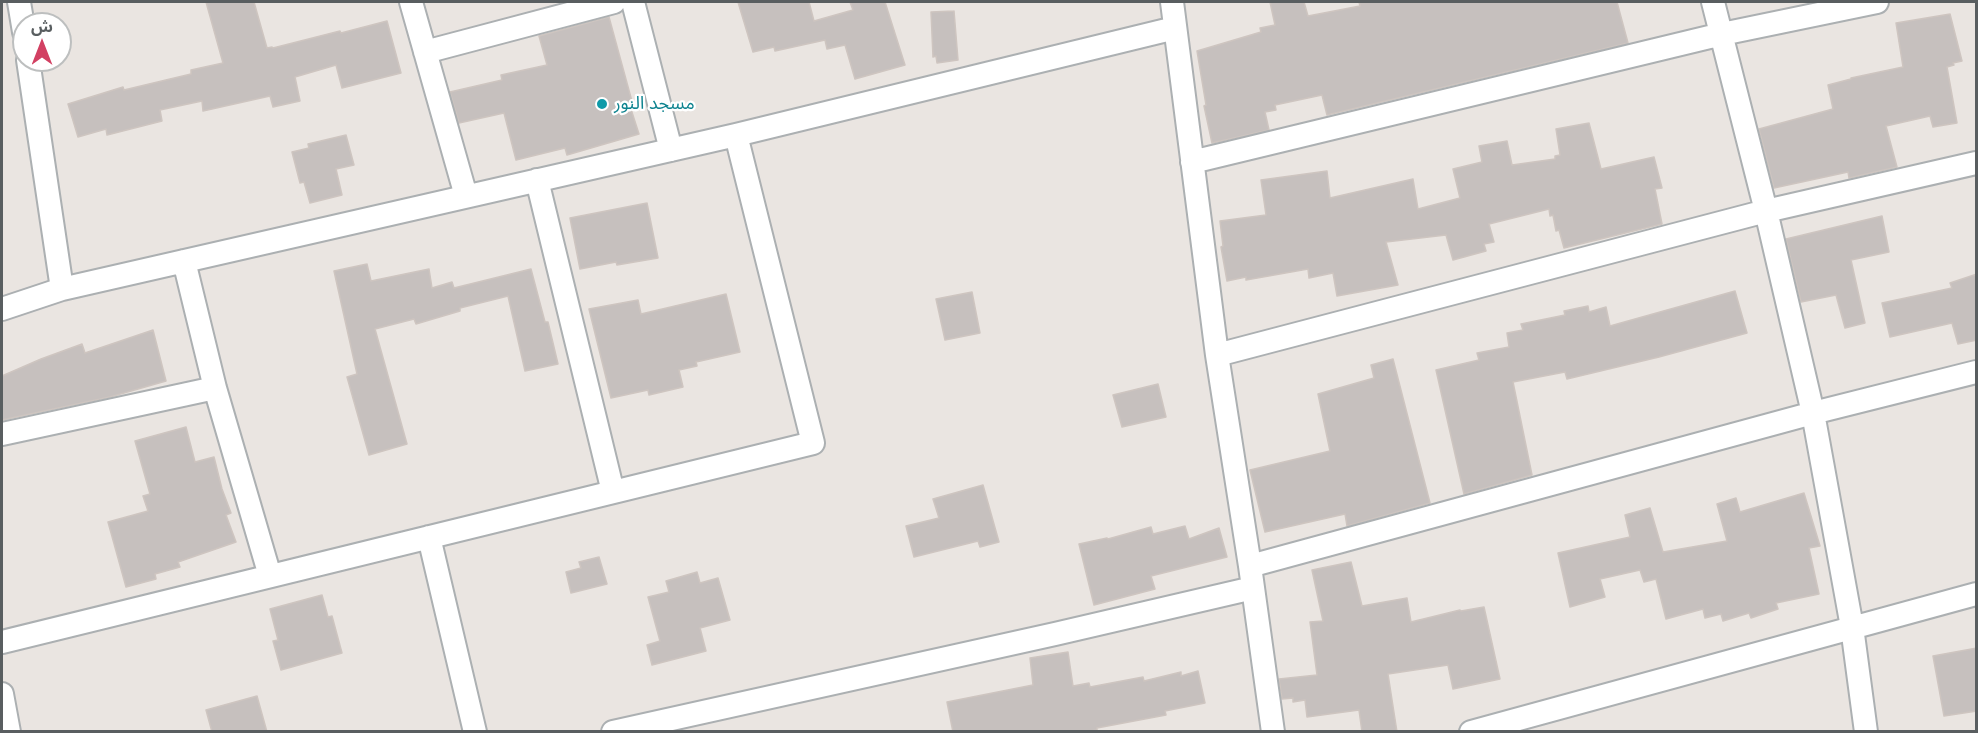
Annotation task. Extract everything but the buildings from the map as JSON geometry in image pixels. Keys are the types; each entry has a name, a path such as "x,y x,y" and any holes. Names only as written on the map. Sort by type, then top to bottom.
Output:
{"street":[{"path":"411,2 466,196"},
{"path":"425,52 614,2"},
{"path":"633,2 671,150"},
{"path":"1172,2 1217,355 1252,577 1273,732"},
{"path":"1713,2 1766,211 1813,413 1852,627 1866,732"},
{"path":"1192,162 1722,34 1877,2"},
{"path":"2,309 62,289 736,135 1175,28"},
{"path":"30,72 62,289"},
{"path":"2,642 813,443 736,135"},
{"path":"1217,355 1766,211 1977,163"},
{"path":"537,180 613,492"},
{"path":"184,261 215,388 270,576"},
{"path":"613,732 1055,634 1813,413 1977,372"},
{"path":"2,434 215,388"},
{"path":"429,537 475,732"},
{"path":"1471,732 1977,594"},
{"path":"2,694 9,732"}],"place":[{"name":"مسجد النور","path":"602,104"}]}
